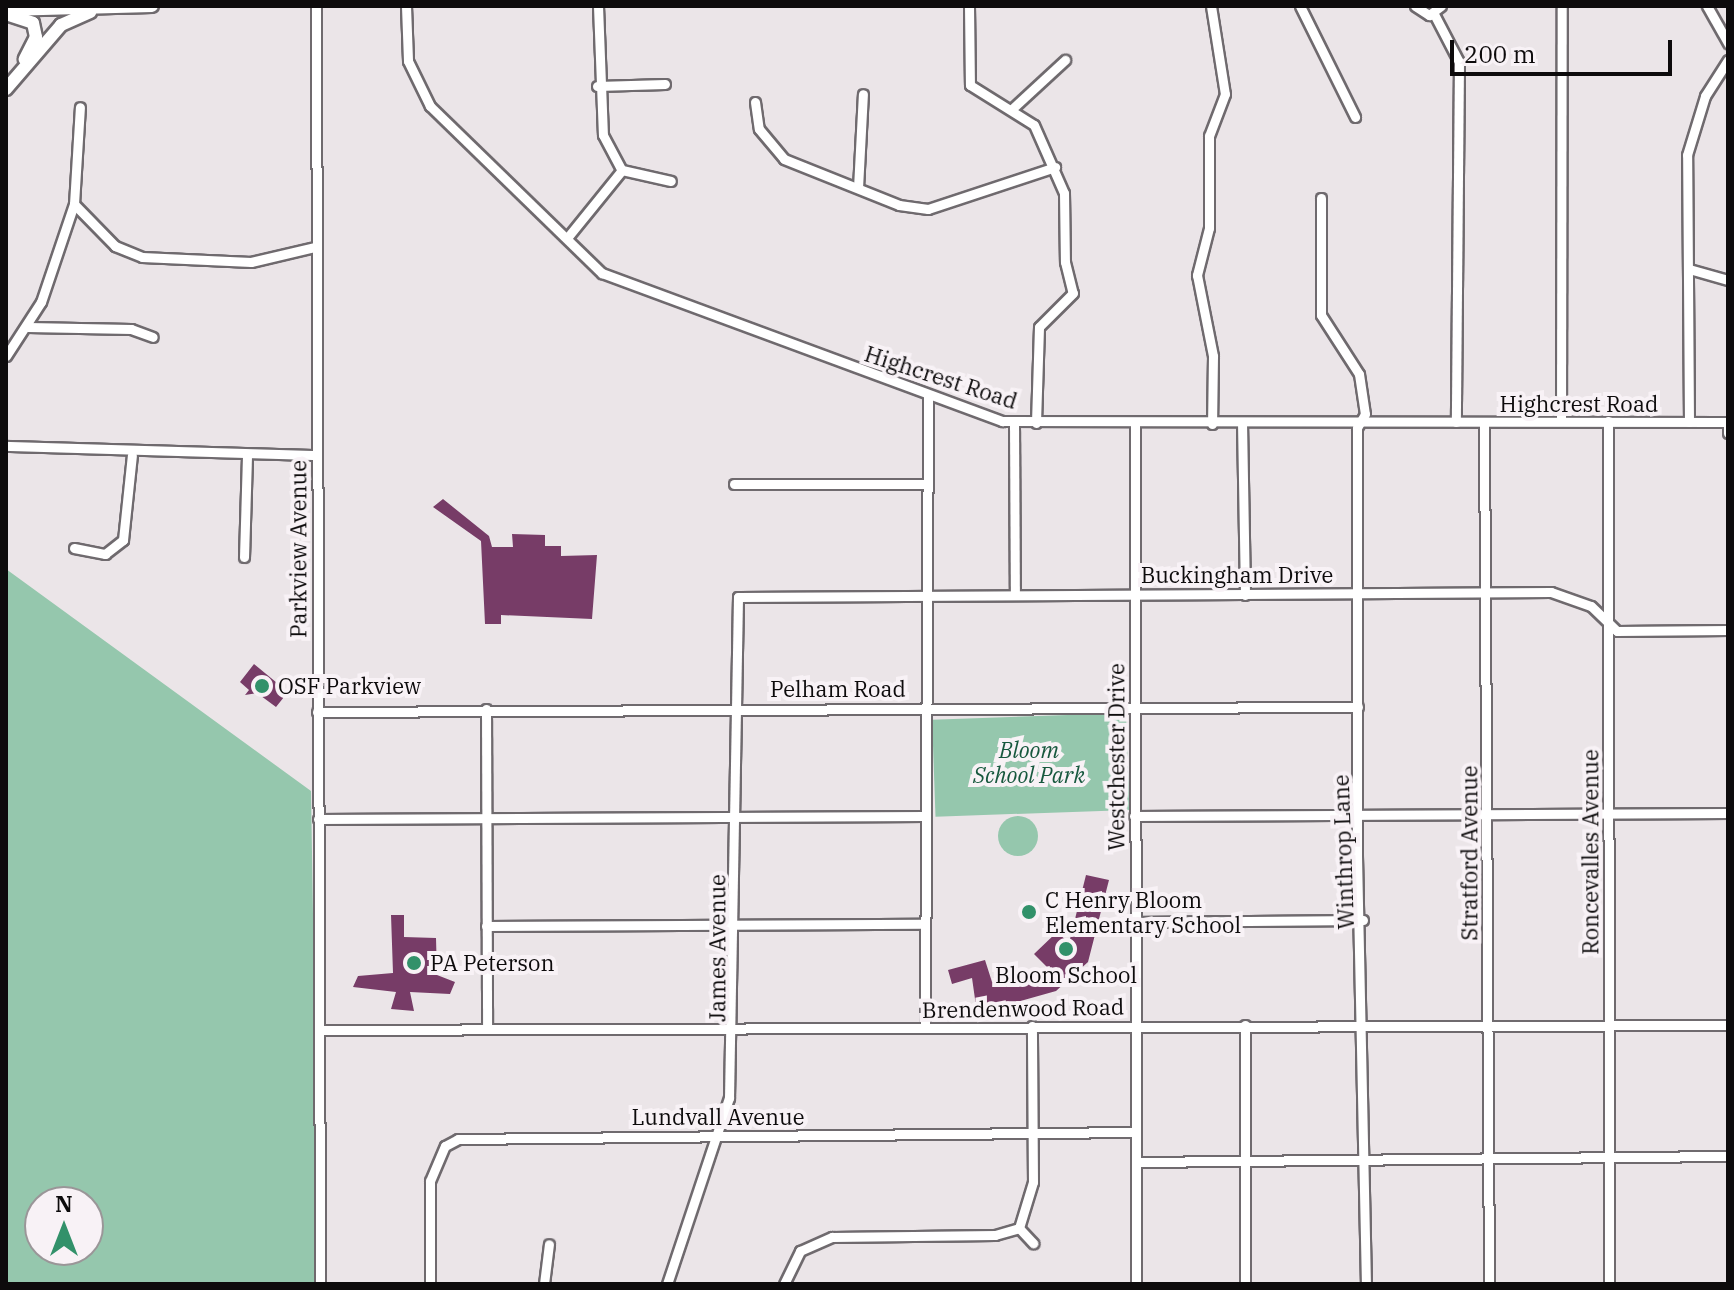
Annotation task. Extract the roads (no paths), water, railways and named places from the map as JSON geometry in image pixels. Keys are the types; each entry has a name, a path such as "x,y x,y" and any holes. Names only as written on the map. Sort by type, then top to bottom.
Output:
{"main road":[{"path":"6,12 152,6"},
{"path":"6,89 61,25 110,8"},
{"path":"6,12 33,23 36,37 6,81"}],"street":[{"name":"Parkview Avenue","path":"316,6 320,1284"},
{"name":"Highcrest Road","path":"406,6 408,61 430,106 602,273 928,397 1014,423 1212,424 1361,420 1728,422"},
{"path":"598,6 597,86 603,135 622,170 671,181"},
{"path":"969,6 970,85 1013,108 1034,125 1055,167 1073,293 1036,337 1036,423"},
{"path":"1211,6 1225,94 1209,136 1209,228 1197,275 1213,356 1212,424"},
{"path":"1300,6 1355,117"},
{"path":"1415,6 1437,10 1459,62 1456,422"},
{"path":"1561,421 1562,6"},
{"path":"1707,6 1728,43"},
{"path":"1013,108 1065,60"},
{"path":"1689,422 1691,130 1728,60"},
{"path":"597,86 665,84"},
{"path":"858,188 863,94"},
{"path":"755,102 759,129 784,159 858,188 928,209 1055,167"},
{"path":"6,356 28,327 74,204 80,107"},
{"path":"567,238 622,170"},
{"name":"Winthrop Lane","path":"1321,198 1321,315 1359,374 1361,420 1357,814 1365,1024 1366,1284"},
{"path":"74,204 115,246 142,257 251,262 315,247"},
{"path":"1689,269 1728,280"},
{"path":"28,327 131,329 153,337"},
{"path":"925,1027 924,484 928,397"},
{"name":"Roncevalles Avenue","path":"1608,421 1609,1284"},
{"name":"Westchester Drive","path":"1135,422 1136,1284"},
{"path":"1242,422 1245,595"},
{"name":"Stratford Avenue","path":"1484,422 1489,1284"},
{"path":"1728,422 1728,433"},
{"path":"1014,423 1015,594"},
{"path":"6,446 132,455 316,455"},
{"path":"74,548 105,554 123,540 132,455"},
{"path":"244,557 247,457"},
{"path":"734,484 924,484"},
{"name":"Buckingham Drive","path":"734,601 1015,594 1565,594 1591,606 1608,626"},
{"name":"James Avenue","path":"667,1284 721,1135 735,1028 734,601"},
{"path":"1608,626 1728,630"},
{"name":"Pelham Road","path":"317,712 1133,705 1358,707"},
{"path":"486,709 487,1029"},
{"path":"1134,816 1728,813"},
{"path":"318,819 925,816"},
{"path":"1134,922 1363,920"},
{"path":"486,926 925,924"},
{"path":"1245,1025 1245,1284"},
{"name":"Brendenwood Road","path":"319,1030 1728,1025"},
{"path":"784,1284 800,1251 832,1237 995,1235 1019,1228 1029,1208 1033,1131 1032,1026"},
{"name":"Lundvall Avenue","path":"430,1284 430,1181 445,1146 458,1139 1136,1132"},
{"path":"1137,1162 1728,1156"},
{"path":"1019,1228 1033,1243"},
{"path":"544,1284 549,1244"}],"place":[{"name":"OSF Parkview","path":"262,686"},
{"name":"C Henry Bloom Elementary School","path":"1029,912"},
{"name":"Bloom School","path":"1066,949"},
{"name":"PA Peterson","path":"414,963"}],"park label":[{"name":"Bloom School Park","path":"1029,762"}]}
